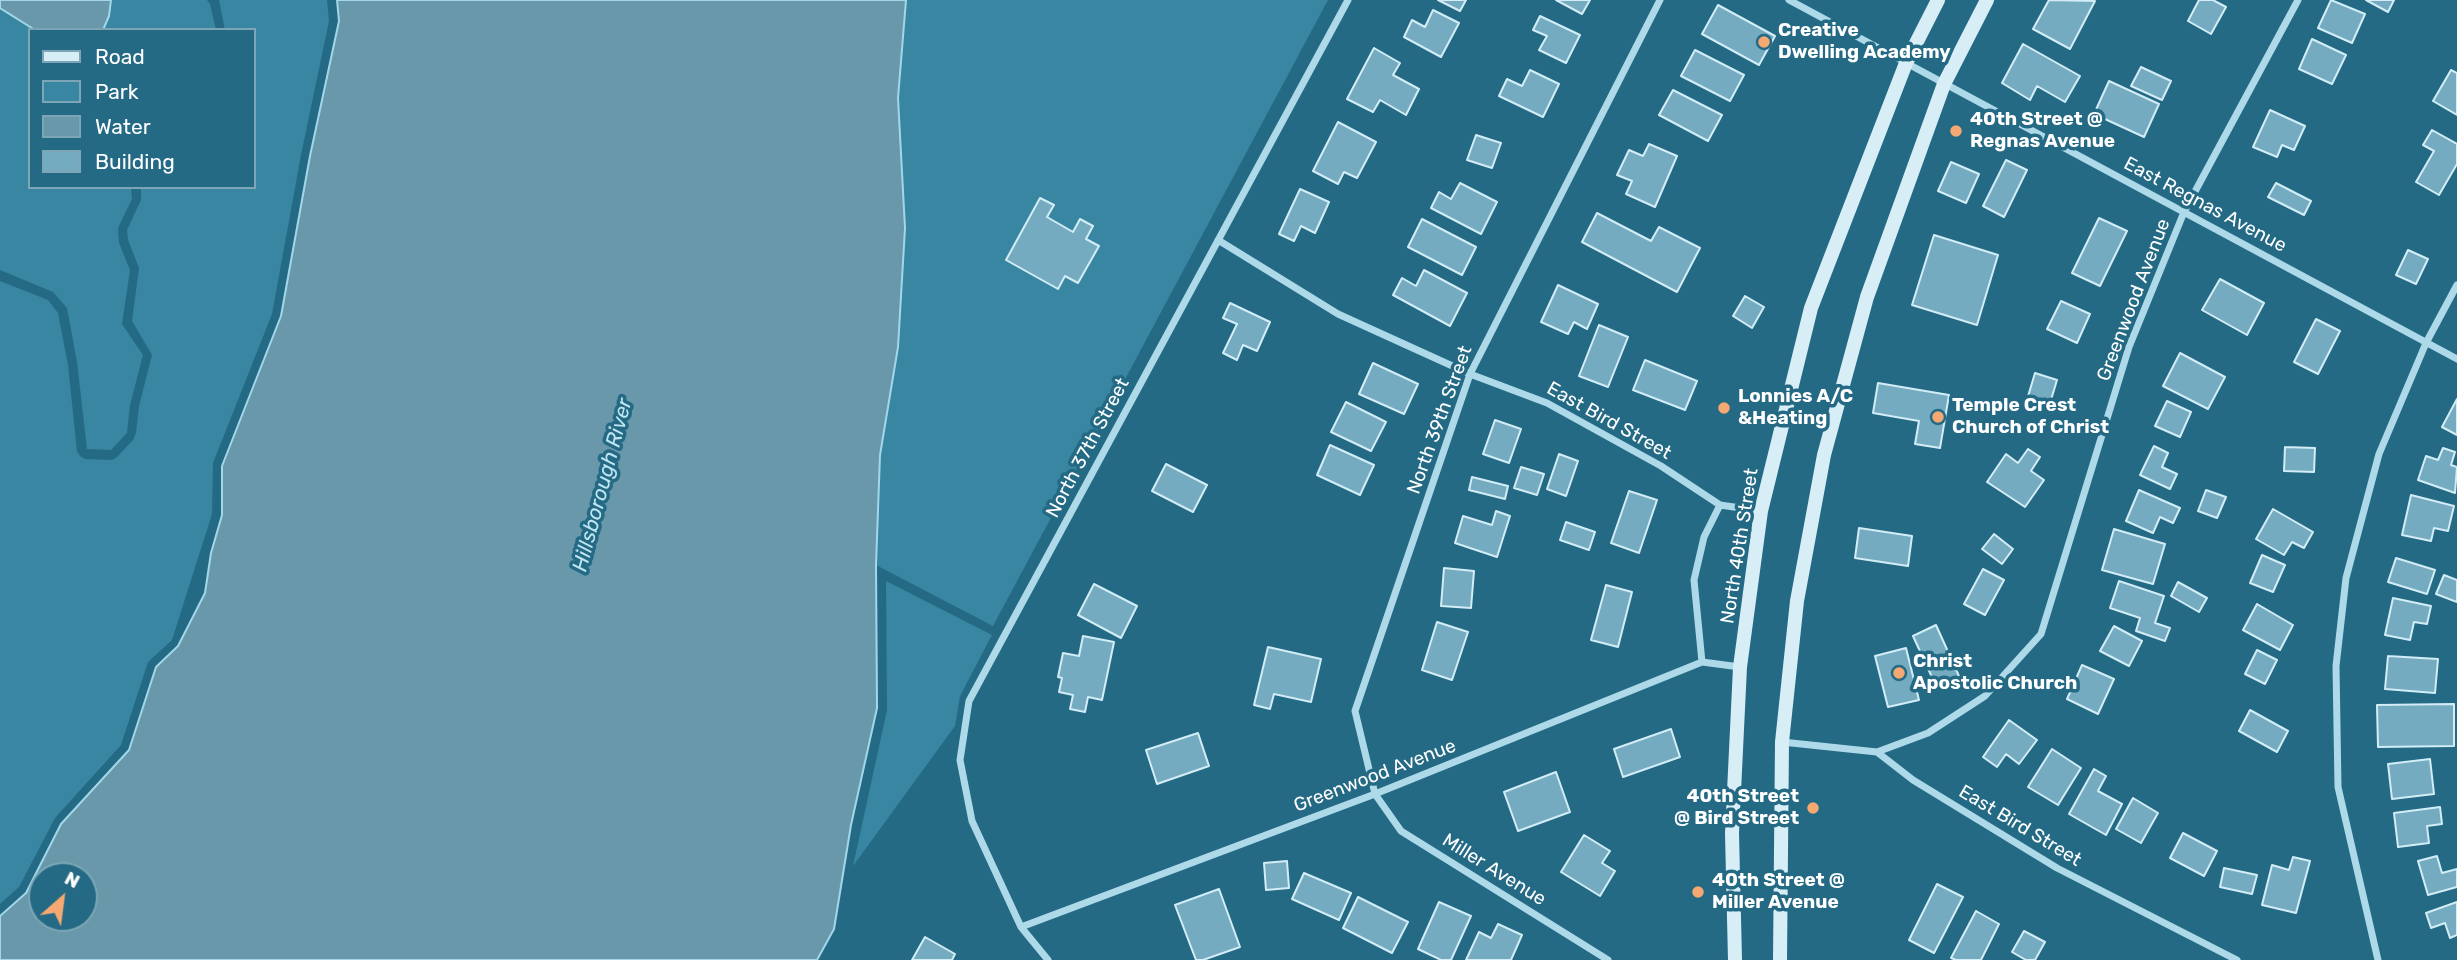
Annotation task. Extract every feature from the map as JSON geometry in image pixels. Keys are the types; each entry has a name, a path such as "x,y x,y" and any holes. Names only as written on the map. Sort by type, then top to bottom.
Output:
{"main road":[{"name":"North 40th Street","path":"1735,960 1732,834 1740,667 1761,511 1811,308 1906,63 1938,0"},
{"path":"1780,960 1782,742 1797,601 1824,455 1864,305 1944,83 1987,0"}],"street":[{"name":"North 37th Street","path":"1048,960 1021,927 972,821 960,760 969,701 1348,0"},
{"name":"North 39th Street","path":"1375,794 1356,711 1470,374 1660,0"},
{"name":"East Regnas Avenue","path":"1789,0 2457,359"},
{"name":"Greenwood Avenue","path":"1877,752 1928,733 1985,696 2041,634 2129,347 2185,212 2298,0"},
{"name":"East Bird Street","path":"1218,240 1338,314 1470,374 1547,403 1661,466 1720,505 1761,511"},
{"path":"2378,960 2338,787 2336,666 2346,578 2376,466 2426,343 2457,285"},
{"path":"1702,662 1694,580 1704,537 1720,505"},
{"name":"Greenwood Avenue","path":"1021,927 1375,794 1702,662 1740,667"},
{"path":"1782,742 1877,752"},
{"name":"East Bird Street","path":"1877,752 1913,780 2057,868 2237,960"},
{"name":"Miller Avenue","path":"1375,794 1401,831 1608,960"}],"green space":[{"path":"0,0 207,0 216,28 28,28 28,189 131,189 132,199 118,228 119,243 130,270 122,324 143,355 130,405 127,433 111,450 87,449 77,362 67,308 53,292 0,270"},
{"path":"219,0 327,0 329,21 272,314 213,463 212,514 172,640 148,662 121,745 55,818 32,862 28,862 28,870 19,887 0,904 0,281 48,300 58,313 68,365 77,451 85,459 112,460 117,457 136,433 139,406 152,355 132,321 139,268 127,230 141,200 141,189 256,189 256,28 225,28"},
{"path":"906,0 1328,0 993,626 876,565 880,455 898,347 905,228 898,98"},
{"path":"886,581 992,635 960,696 955,726 853,866 887,710"}],"water":[{"path":"0,0 111,0 104,28 32,28 0,8"},
{"name":"Hillsborough River","path":"337,0 906,0 898,98 905,228 898,347 880,455 876,565 877,708 851,825 834,929 817,960 0,960 0,916 28,889 28,932 98,932 98,862 42,862 61,824 129,750 156,667 178,646 205,593 211,553 222,515 222,466 281,316 310,156 339,21"}],"building":[{"path":"1438,0 1466,0 1460,11"},
{"path":"1556,0 1590,0 1582,14"},
{"path":"2049,0 2095,1 2070,49 2033,29"},
{"path":"2199,0 2213,0 2226,7 2211,34 2188,21"},
{"path":"2331,0 2365,14 2352,43 2318,28"},
{"path":"2366,0 2394,0 2388,12"},
{"path":"1718,5 1775,36 1759,65 1702,34"},
{"path":"1433,10 1459,23 1441,57 1404,37 1412,20 1425,27"},
{"path":"1540,16 1580,35 1566,63 1539,50 1547,36 1533,30"},
{"path":"2312,39 2346,55 2332,84 2299,69"},
{"path":"2023,44 2080,76 2065,102 2037,86 2030,100 2002,83"},
{"path":"1374,48 1400,63 1393,75 1419,89 1406,115 1380,100 1373,112 1347,99"},
{"path":"1695,50 1744,75 1730,101 1681,76"},
{"path":"2141,67 2171,81 2162,100 2131,86"},
{"path":"1530,70 1559,84 1543,117 1499,96 1507,79 1522,86"},
{"path":"2451,70 2457,73 2457,115 2433,101"},
{"path":"2109,81 2159,104 2144,137 2094,114"},
{"path":"1673,90 1722,115 1708,141 1659,115"},
{"path":"2270,110 2305,126 2294,150 2282,145 2277,157 2253,147"},
{"path":"1338,122 1376,142 1357,178 1344,172 1338,184 1313,171"},
{"path":"2432,130 2457,144 2457,164 2439,195 2416,182 2434,151 2423,145"},
{"path":"1476,135 1501,143 1492,168 1467,160"},
{"path":"1649,144 1677,156 1655,207 1626,194 1632,181 1617,175 1629,150 1643,156"},
{"path":"2006,160 2027,170 2004,217 1983,206"},
{"path":"1951,162 1979,174 1966,203 1938,191"},
{"path":"1460,183 1497,202 1481,234 1431,208 1439,192 1451,199"},
{"path":"2276,183 2311,201 2304,215 2268,197"},
{"path":"1300,189 1329,202 1315,233 1301,226 1294,241 1279,234"},
{"path":"1040,198 1054,205 1047,217 1073,232 1080,219 1093,226 1086,239 1099,246 1078,283 1065,276 1058,289 1006,260"},
{"path":"1597,213 1651,241 1659,227 1700,248 1677,292 1582,242"},
{"path":"2099,218 2127,231 2100,286 2072,273"},
{"path":"1422,219 1476,247 1462,275 1408,247"},
{"path":"1934,235 1998,255 1977,325 1912,305"},
{"path":"2408,250 2428,259 2416,284 2396,275"},
{"path":"1424,270 1467,293 1450,326 1393,295 1402,278 1416,286"},
{"path":"2220,279 2264,303 2247,335 2202,310"},
{"path":"1558,285 1598,304 1587,329 1574,322 1568,334 1541,322"},
{"path":"1745,296 1764,307 1752,328 1733,316"},
{"path":"2061,301 2090,314 2077,343 2047,329"},
{"path":"1230,303 1270,322 1257,351 1243,345 1237,360 1223,353 1237,324 1223,318"},
{"path":"2316,319 2340,331 2318,374 2294,362"},
{"path":"1599,325 1628,337 1608,387 1579,376"},
{"path":"2180,353 2225,377 2208,409 2163,386"},
{"path":"1645,360 1697,381 1685,410 1633,390"},
{"path":"1373,363 1418,384 1404,414 1359,394"},
{"path":"2035,373 2057,380 2048,410 2026,403"},
{"path":"1878,383 1949,395 1940,448 1915,444 1919,421 1873,413"},
{"path":"2457,399 2457,435 2442,427"},
{"path":"2167,401 2191,412 2180,437 2155,426"},
{"path":"1346,402 1386,422 1371,451 1331,432"},
{"path":"1495,420 1521,429 1509,463 1483,454"},
{"path":"1330,445 1374,465 1360,495 1317,475"},
{"path":"2154,446 2168,453 2162,467 2177,474 2170,489 2140,475"},
{"path":"2285,447 2315,448 2314,472 2284,471"},
{"path":"2443,448 2455,452 2451,465 2457,467 2455,493 2418,480 2426,456 2438,460"},
{"path":"2028,449 2040,457 2031,471 2044,480 2025,507 1987,482 2006,454 2018,463"},
{"path":"1559,454 1578,461 1566,496 1547,489"},
{"path":"1166,464 1207,485 1193,512 1152,491"},
{"path":"1521,467 1544,474 1537,495 1514,488"},
{"path":"1472,477 1508,486 1505,499 1469,490"},
{"path":"2139,490 2180,508 2173,523 2160,517 2153,533 2126,521"},
{"path":"2206,490 2226,497 2217,518 2198,511"},
{"path":"1629,491 1657,500 1639,553 1611,543"},
{"path":"2411,495 2454,506 2448,531 2434,528 2431,541 2402,535"},
{"path":"2273,509 2313,532 2304,548 2292,542 2284,555 2256,539"},
{"path":"1496,511 1510,516 1497,557 1455,543 1463,516 1492,525"},
{"path":"1566,522 1595,532 1589,550 1560,540"},
{"path":"1859,528 1912,536 1908,566 1855,558"},
{"path":"2114,529 2165,544 2153,584 2102,570"},
{"path":"1994,534 2013,549 2002,564 1982,549"},
{"path":"2262,555 2285,565 2273,592 2250,583"},
{"path":"2396,558 2435,570 2427,594 2388,582"},
{"path":"1444,568 1474,571 1471,608 1441,606"},
{"path":"1983,569 2004,580 1985,615 1964,604"},
{"path":"2444,575 2457,580 2457,602 2436,594"},
{"path":"2119,581 2164,596 2155,623 2170,628 2165,641 2136,631 2140,618 2110,608"},
{"path":"2178,582 2207,598 2199,612 2171,596"},
{"path":"1094,584 1137,606 1121,638 1078,615"},
{"path":"1606,585 1632,592 1618,647 1591,640"},
{"path":"2393,598 2431,606 2427,624 2414,622 2410,640 2385,635"},
{"path":"2257,604 2293,625 2280,650 2243,630"},
{"path":"1437,622 1468,632 1452,680 1422,670"},
{"path":"1936,625 1959,676 1936,686 1913,636"},
{"path":"2114,626 2142,641 2129,666 2100,651"},
{"path":"1083,636 1114,642 1102,700 1088,697 1085,712 1070,709 1073,695 1059,692 1062,678 1058,677 1063,653 1079,656"},
{"path":"1268,647 1321,659 1311,702 1274,694 1270,709 1254,705"},
{"path":"1906,648 1919,700 1888,707 1875,656"},
{"path":"2257,650 2277,660 2265,684 2245,674"},
{"path":"2388,656 2438,659 2435,693 2385,689"},
{"path":"2082,665 2114,679 2098,714 2067,699"},
{"path":"2454,704 2454,746 2378,747 2377,705"},
{"path":"2250,710 2288,731 2277,752 2239,731"},
{"path":"2009,720 2037,740 2019,764 2006,754 1997,767 1983,757"},
{"path":"1671,729 1680,757 1623,777 1614,749"},
{"path":"1198,733 1209,766 1157,784 1146,750"},
{"path":"2052,749 2081,768 2058,805 2028,787"},
{"path":"2430,759 2434,794 2392,799 2388,764"},
{"path":"2094,769 2106,776 2098,791 2122,804 2106,835 2069,814"},
{"path":"1556,772 1570,812 1518,831 1504,792"},
{"path":"2133,798 2158,813 2141,843 2116,829"},
{"path":"2440,807 2442,824 2427,826 2429,843 2398,847 2394,813"},
{"path":"2183,833 2217,851 2204,876 2170,858"},
{"path":"1584,835 1610,851 1602,863 1615,871 1600,896 1561,872"},
{"path":"2437,856 2442,873 2457,869 2457,887 2428,895 2418,861"},
{"path":"2293,857 2310,861 2296,913 2262,905 2272,865 2289,870"},
{"path":"1287,861 1289,888 1266,890 1264,863"},
{"path":"2224,868 2257,875 2252,894 2220,887"},
{"path":"1304,873 1351,893 1339,920 1292,899"},
{"path":"1937,884 1963,897 1934,953 1909,940"},
{"path":"1219,889 1240,947 1196,960 1175,905"},
{"path":"1358,897 1408,922 1392,953 1343,928"},
{"path":"1439,902 1471,916 1451,960 1441,960 1418,949"},
{"path":"2457,902 2457,935 2450,938 2445,923 2431,928 2426,913"},
{"path":"1976,911 1999,924 1981,960 1951,958"},
{"path":"1498,924 1522,935 1511,960 1466,960 1479,932 1491,938"},
{"path":"2024,931 2045,942 2035,960 2026,960 2012,952"},
{"path":"925,937 955,954 952,960 912,960"}],"place":[{"name":"Creative Dwelling Academy","path":"1764,42"},
{"name":"40th Street @ Regnas Avenue","path":"1956,131"},
{"name":"Lonnies A/C &Heating","path":"1724,408"},
{"name":"Temple Crest Church of Christ","path":"1938,417"},
{"name":"Christ Apostolic Church","path":"1899,673"},
{"name":"40th Street @ Bird Street","path":"1813,808"},
{"name":"40th Street @ Miller Avenue","path":"1698,892"}]}
